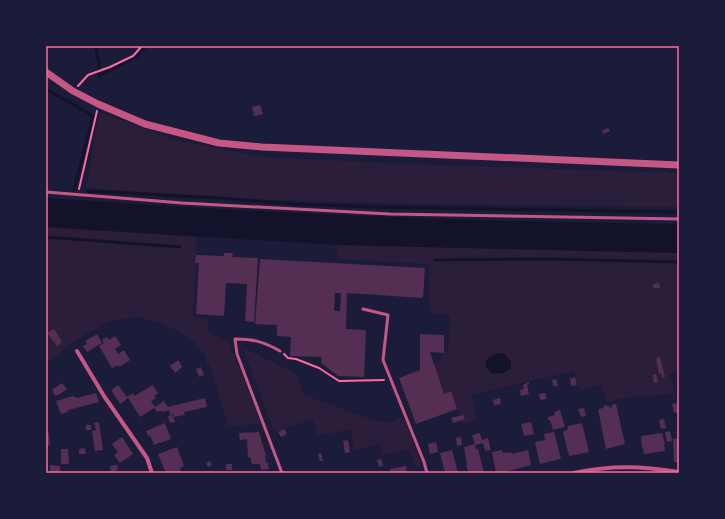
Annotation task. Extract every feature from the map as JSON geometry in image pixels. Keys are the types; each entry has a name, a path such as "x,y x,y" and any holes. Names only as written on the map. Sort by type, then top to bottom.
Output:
{"street":[{"path":"46,72 74,91 98,104 146,124 219,143 262,147 679,165"},
{"path":"77,350 104,396 147,458 152,473"},
{"path":"574,473 617,466 649,467 679,472"}],"lane":[{"path":"46,192 77,196 182,203 390,214 679,219"},
{"path":"364,309 388,315 383,360 404,410 427,473"},
{"path":"280,351 251,339 235,339 237,354 282,473"}],"path":[{"path":"74,91 88,75 110,67 132,56 142,46"},
{"path":"77,196 98,104"},
{"path":"280,351 288,358 296,359 319,368 339,381 391,380"}],"shaded area":[{"path":"99,112 175,140 263,157 409,164 679,173 679,207 410,204 243,199 86,188"},
{"path":"46,198 362,216 679,224 679,253 338,245 46,227"},
{"path":"46,227 197,237 193,317 209,319 208,331 230,344 261,424 228,426 211,369 204,354 190,338 176,330 160,323 139,317 109,321 73,342 46,364"},
{"path":"338,245 679,253 679,371 669,374 675,394 624,398 607,402 601,385 580,390 574,371 471,395 477,420 463,424 451,392 444,394 434,365 449,347 450,315 430,314 428,264 337,259"},
{"path":"243,348 297,374 304,395 371,419 390,423 401,417 407,425 422,466 416,468 409,449 381,455 380,444 354,451 351,429 318,436 313,419 274,432"},
{"path":"496,354 505,354 511,362 511,369 503,373 493,374 486,366 486,360"}],"building":[{"path":"260,105 263,114 254,116 252,107"},
{"path":"608,128 610,131 604,134 602,131"},
{"path":"224,253 233,253 232,257 258,258 254,322 245,321 247,284 226,283 224,316 196,314 199,263 195,263 196,255 224,256"},
{"path":"260,259 425,268 423,298 347,293 346,329 366,330 364,377 338,376 321,363 322,357 290,356 291,337 277,336 277,325 255,324","holes":["335,293 341,293 340,311 334,311"]},
{"path":"659,283 660,288 653,288 653,284"},
{"path":"54,329 62,342 57,346 47,333"},
{"path":"97,334 102,343 87,352 83,346 87,344 85,341"},
{"path":"420,334 444,335 444,353 430,352 444,394 451,391 457,409 416,424 399,378 420,370"},
{"path":"115,336 121,345 115,349 118,354 124,350 130,360 119,367 118,365 112,368 99,346 104,343 102,340 107,337 109,340"},
{"path":"660,357 665,377 662,378 661,373 659,374 656,358"},
{"path":"179,361 182,367 175,373 170,366"},
{"path":"201,367 204,375 199,377 196,369"},
{"path":"656,374 658,382 654,383 653,375"},
{"path":"575,377 577,385 571,386 570,379"},
{"path":"556,379 558,386 553,386 552,380"},
{"path":"529,382 527,385 529,394 521,396 520,390 524,389 523,385"},
{"path":"62,383 67,389 55,396 52,390"},
{"path":"118,385 127,397 133,393 134,396 153,385 158,393 154,396 156,398 151,401 155,407 164,401 168,407 205,398 207,407 184,412 185,415 174,417 174,414 170,415 169,410 157,412 154,408 140,417 128,398 120,404 111,390"},
{"path":"96,393 99,402 68,410 68,412 61,414 56,401 73,396 77,398"},
{"path":"545,393 547,399 540,400 539,394"},
{"path":"500,398 501,404 494,405 493,400"},
{"path":"677,403 679,412 674,413 672,404"},
{"path":"616,404 625,444 606,449 598,409 604,408 603,406 607,405 609,408"},
{"path":"584,408 586,416 581,417 578,409"},
{"path":"560,410 565,427 553,430 548,417 555,415 554,412"},
{"path":"173,415 175,422 170,423 168,416"},
{"path":"463,415 465,419 453,423 451,418"},
{"path":"664,419 666,428 661,429 659,420"},
{"path":"99,422 103,450 95,451 92,431 96,430 94,423"},
{"path":"531,422 534,434 524,436 521,424"},
{"path":"165,423 171,439 154,445 150,435 148,436 146,431"},
{"path":"582,423 589,452 569,456 563,432 567,430 568,426"},
{"path":"86,425 91,425 91,430 86,430"},
{"path":"284,429 287,434 281,437 278,432"},
{"path":"670,431 672,441 667,442 665,432"},
{"path":"259,432 266,456 266,463 268,463 269,469 261,470 260,464 252,464 250,457 248,457 247,439 240,440 239,433"},
{"path":"554,432 561,459 540,464 535,442 545,440 544,434"},
{"path":"46,433 49,433 50,445 46,445"},
{"path":"480,433 482,440 488,438 491,450 485,451 483,443 475,445 476,449 478,449 484,473 469,473 466,466 464,447 475,444 472,435"},
{"path":"662,433 665,451 644,454 641,436"},
{"path":"122,437 133,454 120,463 114,455 118,452 112,444"},
{"path":"461,437 462,445 457,446 456,438"},
{"path":"679,438 679,462 674,462 673,439"},
{"path":"348,440 350,452 345,453 343,441"},
{"path":"436,442 438,452 430,454 428,444"},
{"path":"177,447 184,466 180,468 182,473 166,473 158,454"},
{"path":"85,448 86,454 79,454 79,449"},
{"path":"61,449 68,449 69,464 61,464"},
{"path":"452,450 458,473 445,473 440,453"},
{"path":"502,450 503,453 511,452 512,454 528,450 531,465 496,473 492,452"},
{"path":"321,453 323,461 320,461 318,454"},
{"path":"381,459 383,466 379,467 377,460"},
{"path":"210,461 212,465 208,467 206,463"},
{"path":"226,464 232,464 232,470 226,470"},
{"path":"50,465 60,466 60,473 50,473"},
{"path":"117,465 118,470 111,472 110,466"},
{"path":"406,466 407,473 391,473 390,469"}],"waterway":[{"path":"95,46 99,62 99,76 137,56 146,46"},
{"path":"46,89 90,114 92,118"},
{"path":"74,190 93,115"},
{"path":"87,191 220,198 293,204 375,207 679,212"},
{"path":"46,237 180,247"},
{"path":"435,260 550,259 679,262"}]}
